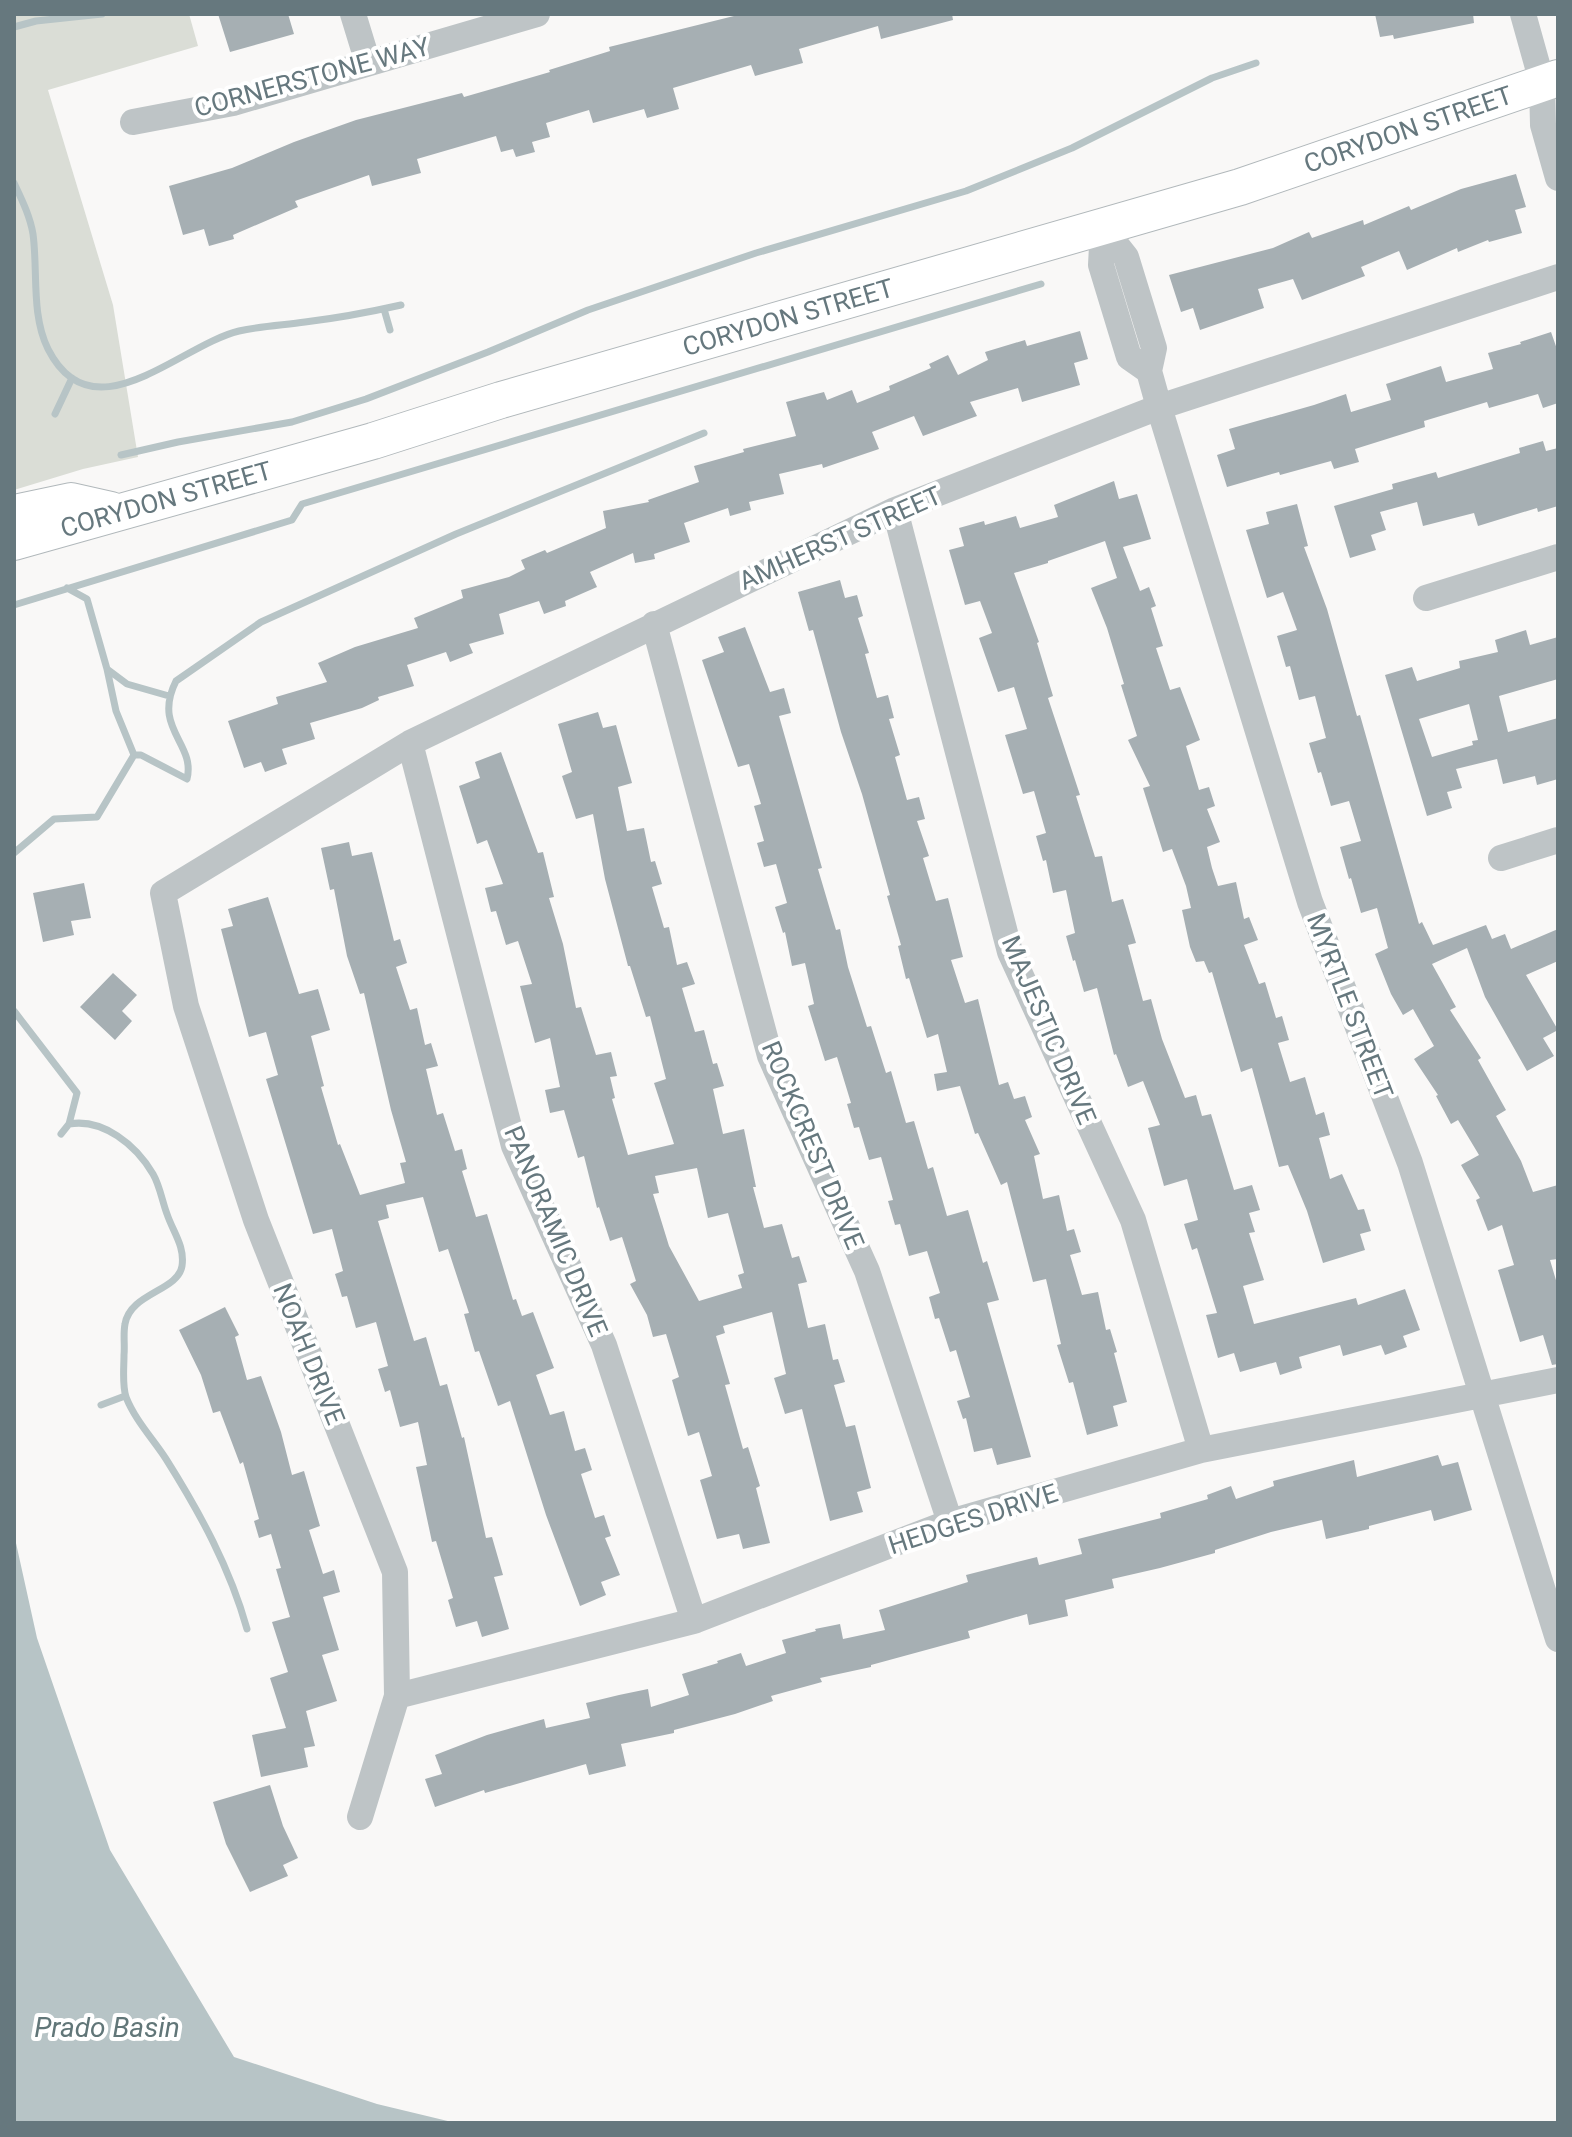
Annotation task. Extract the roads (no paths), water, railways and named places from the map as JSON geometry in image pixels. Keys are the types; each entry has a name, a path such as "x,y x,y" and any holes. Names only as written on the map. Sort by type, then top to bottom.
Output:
{"main road":[{"name":"CORYDON STREET","path":"14,542 373,441 516,396 1103,228 1553,90"},
{"path":"14,513 71,501 120,512"}],"street":[{"path":"353,14 368,63"},
{"name":"CORNERSTONE WAY","path":"133,122 233,103 537,14"},
{"path":"1523,14 1553,90 1543,125 1558,178"},
{"name":"MYRTLE STREET","path":"1103,228 1101,265 1129,357 1149,371 1310,902 1410,1163 1558,1639"},
{"name":"AMHERST STREET","path":"163,893 410,743 895,510 1159,407 1558,277"},
{"name":"MAJESTIC DRIVE","path":"895,510 1010,952 1133,1220 1201,1450"},
{"path":"1426,598 1558,557"},
{"name":"ROCKCREST DRIVE","path":"654,624 770,1056 867,1271 950,1522"},
{"name":"PANORAMIC DRIVE","path":"410,743 514,1146 604,1345 694,1621"},
{"path":"1501,858 1558,840"},
{"name":"NOAH DRIVE","path":"163,893 186,1006 256,1220 395,1572 397,1696 360,1817"},
{"name":"HEDGES DRIVE","path":"397,1696 694,1621 950,1522 1201,1450 1558,1380"}],"water":[{"name":"Prado Basin","path":"14,1534 37,1638 110,1850 234,2057 377,2104 456,2123 14,2123"}],"waterway":[{"path":"14,27 36,21 102,14"},
{"path":"121,455 292,422 366,399 588,310 756,253 966,191 1072,148 1212,78 1256,63"},
{"path":"14,183 33,234 37,307 43,336 48,349 67,374 89,386 113,386 138,379 216,339 239,331 342,317 401,305"},
{"path":"14,605 292,520 302,504 1041,284"},
{"path":"384,309 390,330"},
{"path":"55,414 72,378"},
{"path":"14,853 54,819 97,817 134,755 141,755 187,779 186,755 171,724 169,712 176,681 261,622 456,534 704,433"},
{"path":"67,588 87,599 107,669 127,684 169,696"},
{"path":"107,669 116,711 134,755"},
{"path":"14,1011 77,1093 69,1124 94,1125 117,1136 146,1163 157,1183 180,1246 182,1266 172,1281 135,1305 129,1314 124,1332 126,1397 202,1520 232,1584 247,1629"},
{"path":"61,1134 69,1124"},
{"path":"101,1405 125,1396"}]}
